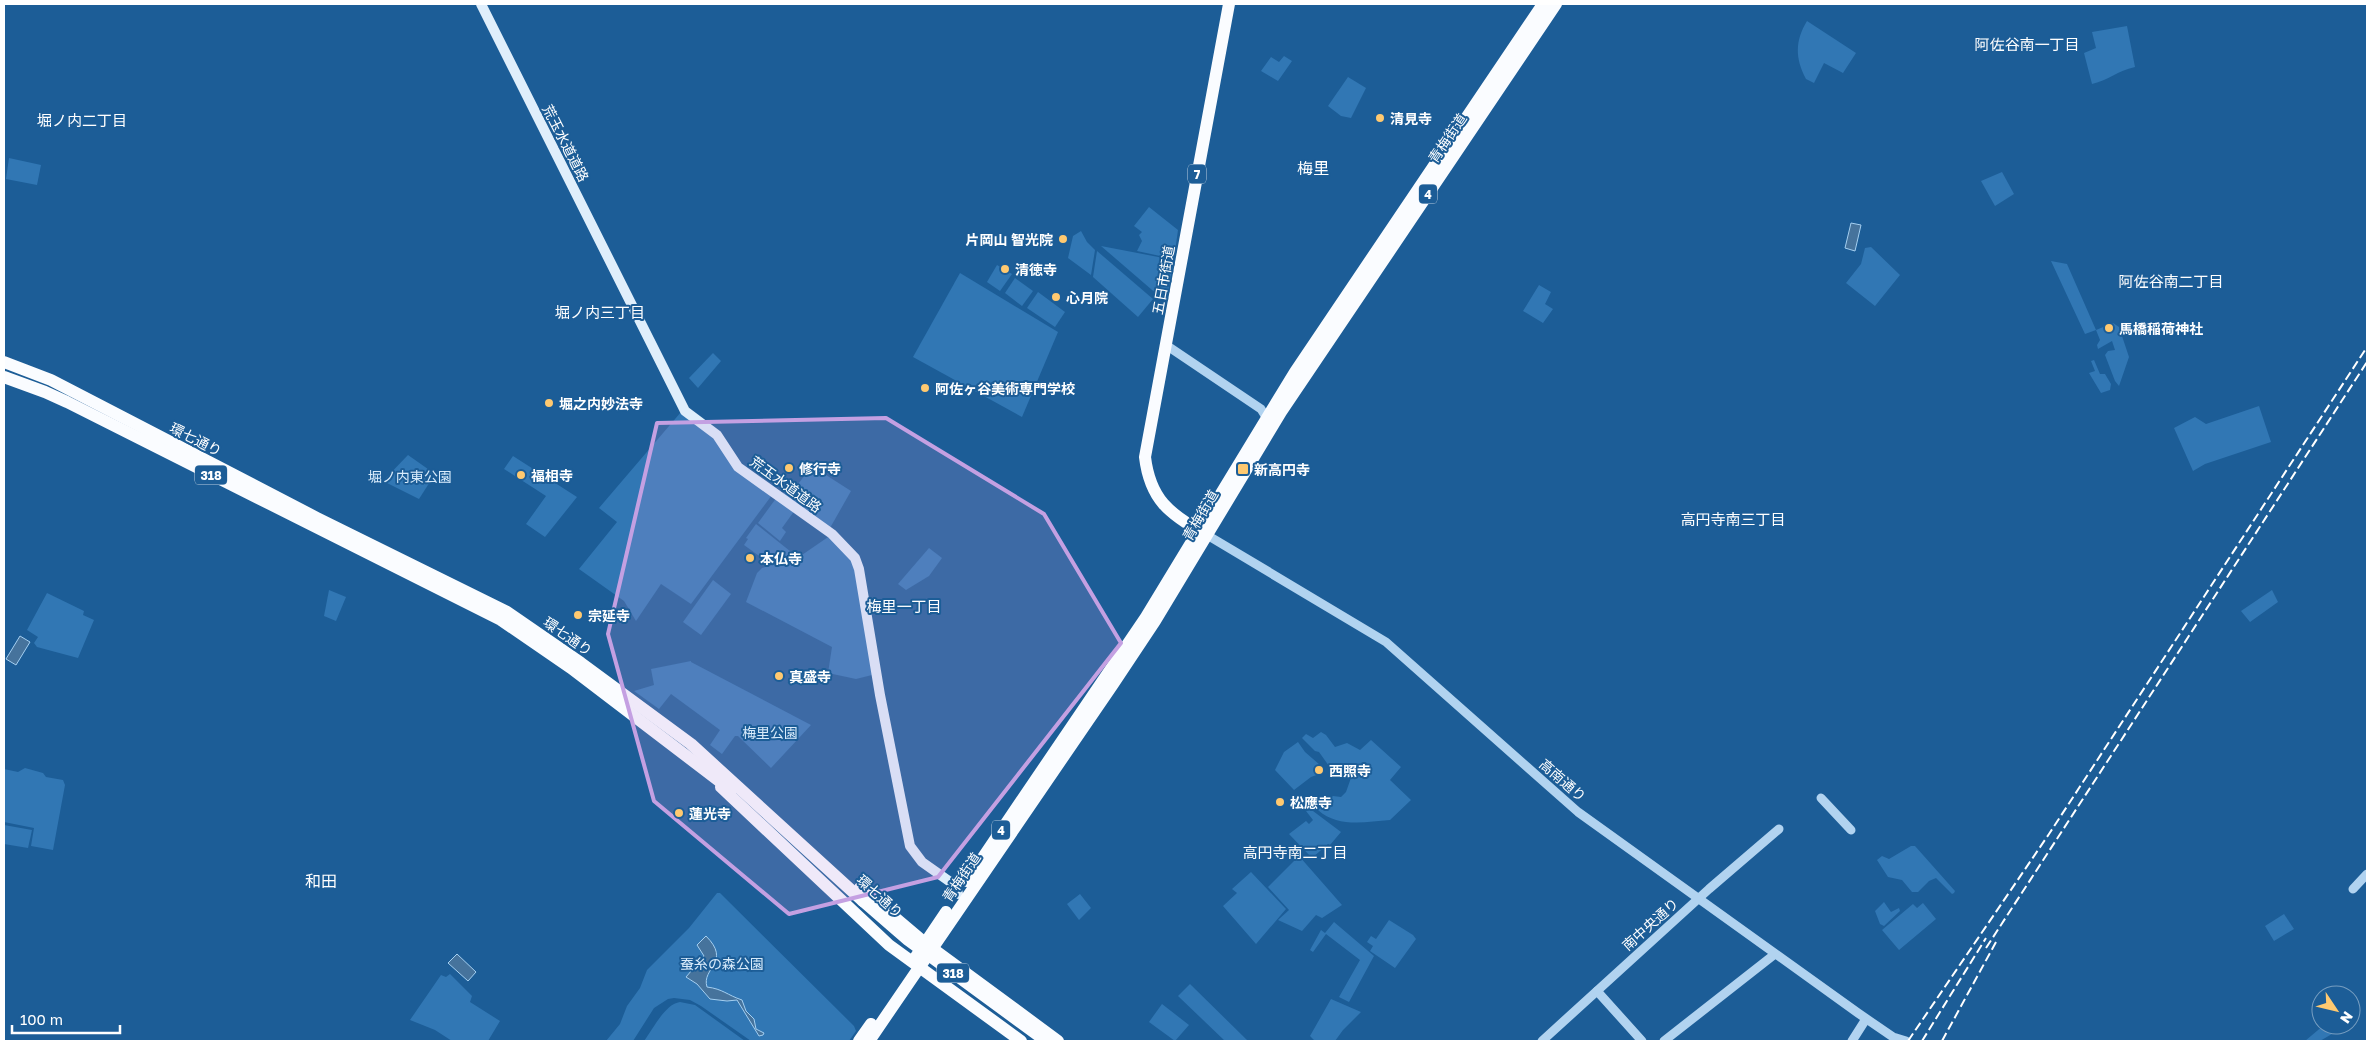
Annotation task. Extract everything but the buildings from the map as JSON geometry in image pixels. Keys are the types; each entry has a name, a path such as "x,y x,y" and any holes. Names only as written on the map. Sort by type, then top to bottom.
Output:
{"main road":[{"name":"荒玉水道道路","path":"481,4 685,411 717,435 738,467 832,534 855,558 859,569 910,846 922,862 956,886 958,894"},
{"name":"五日市街道","path":"1203,532 1175,515 1159,500 1153,490 1145,457 1229,4"},
{"name":"青梅街道","path":"869,1041 928,946 1113,684 1269,422 1544,4"},
{"name":"青梅街道","path":"1269,422 1556,4"},
{"name":"環七通り","path":"4,362 51,380 317,518 500,608 581,663 701,760 861,904 904,946 1034,1041"},
{"name":"環七通り","path":"4,377 67,402 502,620 701,760"},
{"name":"青梅街道","path":"928,946 958,894 1203,532"},
{"path":"701,760 732,770 906,928 1058,1041"},
{"path":"701,760 749,815 891,947 1021,1041"},
{"name":"環七通り","path":"861,904 1046,1041"},
{"path":"891,947 906,928"},
{"path":"941,984 955,964"},
{"name":"青梅街道","path":"859,1041 915,966"}],"street":[{"path":"1166,345 1261,410 1269,422"},
{"name":"高南通り","path":"1203,532 1386,642 1578,812 1893,1038 1906,1041"},
{"path":"1821,798 1851,830"},
{"name":"南中央通り","path":"1542,1041 1698,899 1779,829"},
{"path":"2352,889 2367,874"},
{"path":"1664,1041 1775,954"},
{"path":"1597,991 1642,1041"},
{"path":"1852,1041 1866,1019"}],"highlighted area":[{"path":"886,418 1044,514 1121,643 938,877 789,914 654,801 608,634 657,423"}],"green space":[{"path":"1807,21 1856,53 1843,73 1824,63 1814,83 1806,79 1798,57 1798,50 1800,36"},
{"path":"2127,26 2135,67 2092,84 2084,53 2096,48 2092,32"},
{"path":"1284,56 1292,61 1278,81 1261,71 1271,57 1279,62"},
{"path":"1348,77 1366,88 1351,118 1341,116 1328,106"},
{"path":"9,158 41,165 37,185 6,179"},
{"path":"2002,172 2014,194 1995,206 1981,181"},
{"path":"1149,207 1178,230 1174,259 1137,251 1142,241 1139,235 1142,232 1134,226"},
{"path":"1081,231 1087,242 1095,250 1091,275 1068,258 1073,236"},
{"path":"1101,246 1174,260 1166,302"},
{"path":"1871,247 1900,275 1875,306 1846,283 1861,264 1865,248"},
{"path":"1097,251 1153,299 1138,317 1093,277"},
{"path":"2051,261 2067,264 2096,330 2085,334"},
{"path":"997,265 1012,274 1000,291 987,282"},
{"path":"960,273 1058,332 1022,417 913,357"},
{"path":"1015,278 1033,291 1022,306 1005,293"},
{"path":"1539,285 1551,292 1545,304 1553,309 1543,323 1523,311"},
{"path":"1038,292 1065,312 1055,327 1027,308"},
{"path":"2113,323 2119,327 2129,357 2119,386 2115,381 2105,355 2108,351 2115,350 2112,341 2098,349 2097,345 2100,340 2096,330"},
{"path":"713,353 721,361 698,388 689,378"},
{"path":"2094,360 2100,374 2105,374 2111,384 2110,390 2101,393 2089,373 2095,371 2091,361"},
{"path":"2259,406 2271,442 2205,464 2193,471 2174,428 2195,417 2206,424"},
{"path":"681,412 712,435 772,495 691,604 661,584 636,621 624,601 579,569 617,522 599,508"},
{"name":"堀ノ内東公園","path":"408,455 435,474 419,499 383,481"},
{"path":"513,456 577,497 545,537 526,524 546,496 504,469"},
{"path":"812,466 851,491 830,528 784,496 785,488 789,484 795,488"},
{"path":"777,497 795,510 782,528 786,532 780,541 758,523"},
{"path":"756,524 795,555 769,563 744,545 748,539 746,538"},
{"path":"831,535 854,559 876,674 856,679 828,673 832,647 746,602 757,573 762,568 799,557"},
{"path":"929,548 942,558 929,576 906,590 898,584"},
{"path":"713,580 731,594 701,635 683,622"},
{"path":"329,590 346,597 336,621 324,616"},
{"path":"2272,590 2278,602 2250,622 2241,611"},
{"path":"47,593 84,611 83,615 94,620 78,658 37,647 34,643 38,637 27,630"},
{"name":"梅里公園","path":"691,661 811,725 771,768 738,736 735,736 722,754 710,745 720,730 671,694 659,709 634,691 654,685 651,669"},
{"path":"1321,732 1326,735 1335,747 1347,743 1360,750 1371,740 1401,767 1390,780 1411,800 1390,820 1343,822 1326,816 1318,810 1333,796 1341,797 1346,792 1352,775 1342,766 1329,766 1319,752 1315,751 1302,738 1306,734 1313,738"},
{"path":"1298,742 1305,752 1320,765 1322,773 1311,777 1294,790 1275,770 1284,752"},
{"path":"25,768 43,773 46,777 63,780 65,785 53,850 31,846 34,828 4,822 4,769 18,772"},
{"path":"1309,808 1341,832 1330,845 1328,844 1312,858 1289,834 1306,821 1309,824 1313,820 1306,811"},
{"path":"4,825 32,830 28,848 4,844"},
{"path":"1911,846 1915,846 1955,891 1954,893 1952,894 1936,878 1929,881 1918,892 1912,892 1902,880 1888,877 1877,860 1882,856 1889,859"},
{"path":"1299,856 1342,905 1322,918 1316,915 1302,931 1278,920 1289,910 1268,887"},
{"path":"1251,872 1286,909 1256,944 1223,906 1237,893 1232,889"},
{"name":"蚕糸の森公園","path":"717,893 720,893 854,1026 856,1031 849,1041 751,1041 701,1006 690,1000 674,998 668,999 654,1008 633,1041 606,1041 620,1024 627,1006 640,988 647,970 689,928"},
{"path":"1080,894 1091,908 1079,920 1067,904"},
{"path":"1884,902 1891,912 1899,908 1900,911 1884,926 1880,924 1875,911"},
{"path":"1923,903 1936,919 1899,950 1882,930 1913,904 1917,908"},
{"path":"2284,914 2294,929 2274,941 2265,926"},
{"path":"1389,920 1413,935 1416,939 1395,968 1370,951 1373,946 1367,942 1371,936 1376,939"},
{"path":"1334,922 1374,956 1349,1002 1339,997 1360,960 1326,934 1313,952 1310,950 1321,930 1325,933"},
{"path":"450,974 472,996 470,1002 500,1021 488,1041 452,1041 435,1030 410,1020 441,975 446,977"},
{"path":"1190,984 1248,1041 1225,1041 1178,996"},
{"path":"1331,999 1361,1012 1335,1041 1315,1041 1310,1036"},
{"path":"680,1002 695,1005 745,1041 644,1041 664,1012 669,1007"},
{"path":"1162,1004 1189,1025 1175,1041 1149,1022"},
{"path":"2312,1035 2330,1035 2320,1041 2305,1041"}],"shaded area":[{"path":"1851,223 1861,225 1855,251 1845,248"},
{"path":"20,636 30,642 16,665 6,659"},
{"path":"706,936 716,952 716,959 706,980 707,987 717,989 742,1000 746,1011 754,1019 756,1029 764,1033 763,1035 759,1036 737,1000 710,999 697,984 686,977 704,956 697,945"},
{"path":"457,954 476,972 468,981 448,963"}],"railway":[{"path":"1908,1041 2049,834 2367,347"},
{"path":"1986,948 2367,362"},
{"path":"1922,1041 1986,938"},
{"path":"1942,1041 1996,942"}],"place":[{"name":"清見寺","path":"1380,118"},
{"name":"片岡山 智光院","path":"1063,239"},
{"name":"清徳寺","path":"1005,269"},
{"name":"心月院","path":"1056,297"},
{"name":"馬橋稲荷神社","path":"2109,328"},
{"name":"阿佐ヶ谷美術専門学校","path":"925,388"},
{"name":"堀之内妙法寺","path":"549,403"},
{"name":"修行寺","path":"789,468"},
{"name":"新高円寺","path":"1243,469"},
{"name":"福相寺","path":"521,475"},
{"name":"本仏寺","path":"750,558"},
{"name":"宗延寺","path":"578,615"},
{"name":"真盛寺","path":"779,676"},
{"name":"西照寺","path":"1319,770"},
{"name":"松應寺","path":"1280,802"},
{"name":"蓮光寺","path":"679,813"}],"district":[{"name":"阿佐谷南一丁目","path":"2027,44"},
{"name":"堀ノ内二丁目","path":"82,120"},
{"name":"梅里","path":"1313,168"},
{"name":"阿佐谷南二丁目","path":"2171,281"},
{"name":"堀ノ内三丁目","path":"600,312"},
{"name":"高円寺南三丁目","path":"1733,519"},
{"name":"梅里一丁目","path":"904,606"},
{"name":"高円寺南二丁目","path":"1295,852"},
{"name":"和田","path":"321,881"}]}
